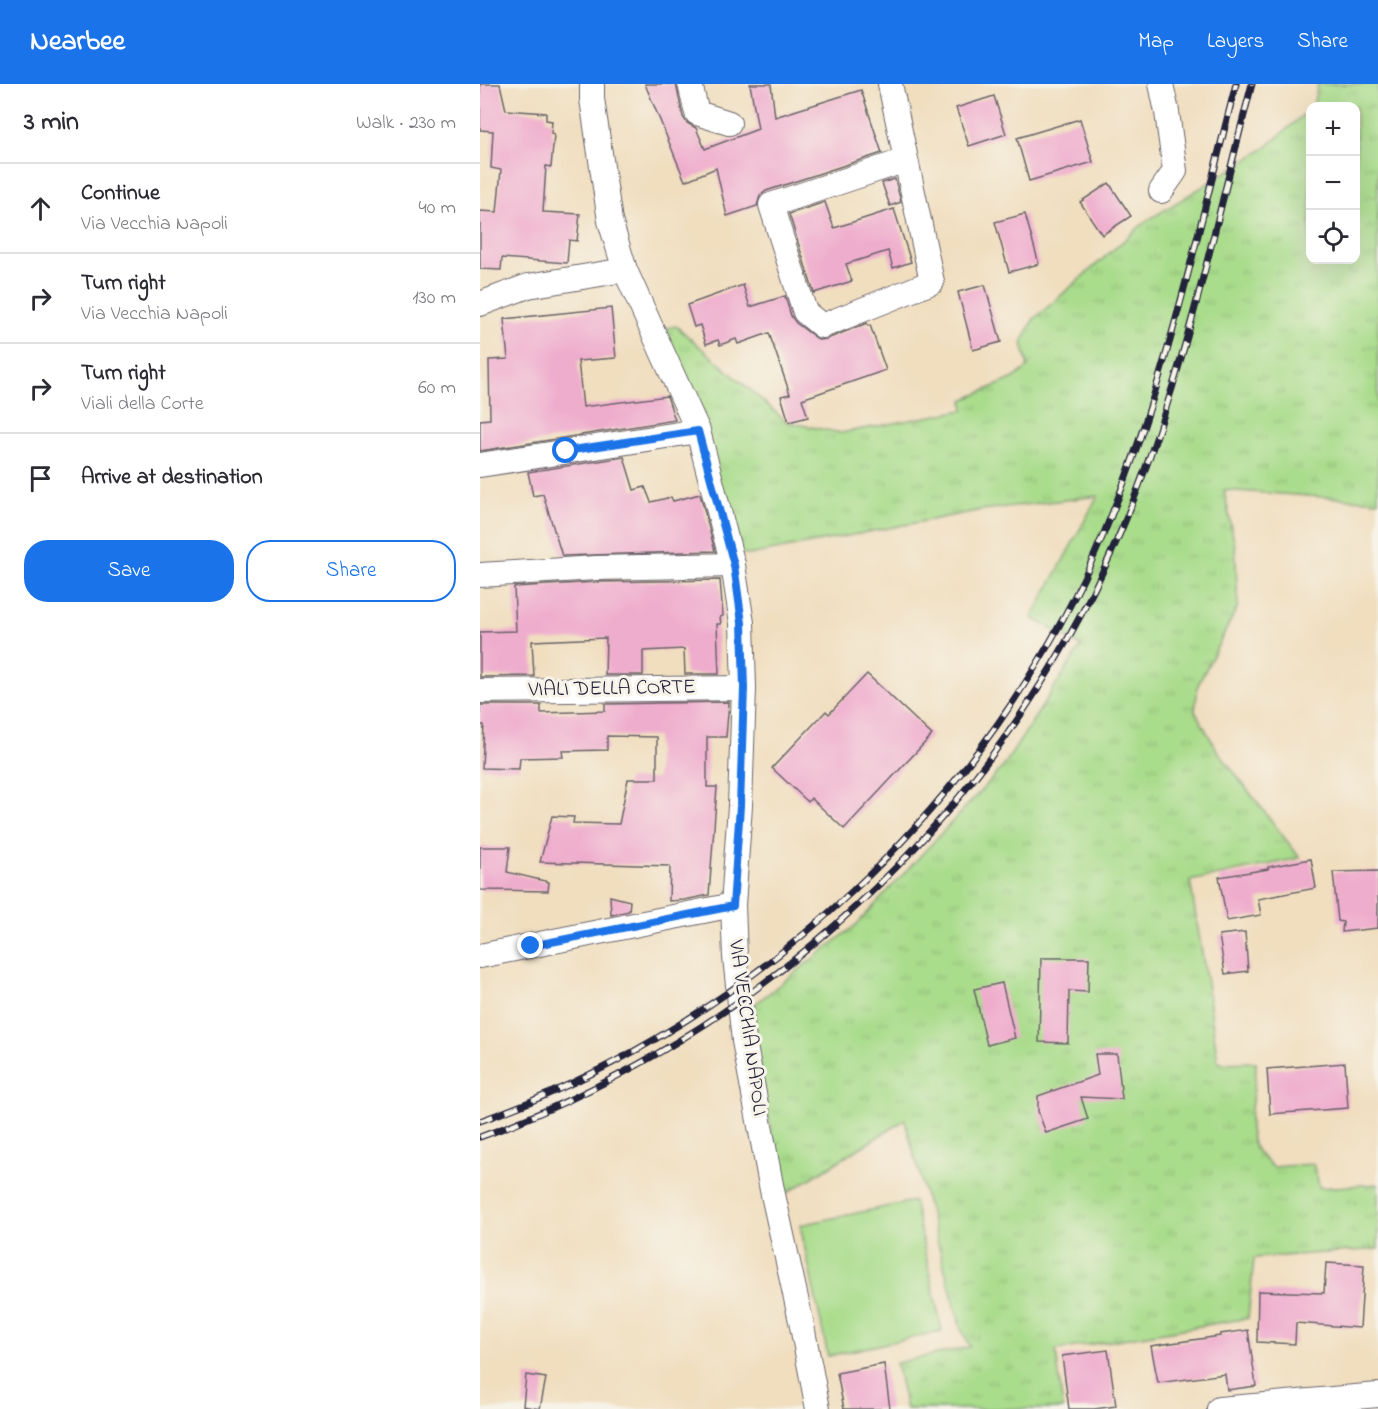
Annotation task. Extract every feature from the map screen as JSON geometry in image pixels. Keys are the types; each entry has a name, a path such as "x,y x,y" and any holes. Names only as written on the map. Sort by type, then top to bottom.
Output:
{"street":[{"name":"VIA VECCHIA NAPOLI","path":"592,84 592,99 610,221 625,270 698,431 734,565 742,623 744,688 740,806 733,906 735,957 744,1041 772,1190 818,1409"},
{"path":"690,84 697,113 729,123"},
{"path":"890,84 932,282 822,326 805,312 771,205 906,160"},
{"path":"1161,84 1175,171 1161,191"},
{"path":"480,304 528,286 625,270"},
{"path":"480,465 698,431"},
{"path":"480,575 596,568 734,565"},
{"name":"VIALI DELLA CORTE","path":"480,691 744,688"},
{"path":"480,956 733,906"},
{"path":"1219,1409 1378,1395"}],"green space":[{"path":"1318,84 1378,84 1378,501 1224,490 1235,546 1238,606 1198,685 1195,711 1217,750 1300,858 1190,881 1218,1063 1256,1062 1250,1130 1256,1150 1273,1167 1313,1164 1320,1188 1378,1184 1378,1249 1254,1258 1248,1318 1056,1350 1063,1409 906,1409 896,1363 970,1347 961,1329 905,1120 782,1196 750,1008 857,924 1003,767 1081,646 1032,618 1098,496 982,510 749,555 739,553 664,329 676,326 787,422 841,433 964,410 963,400 1014,378 1028,367 1022,343 1033,320 1145,222 1264,149 1306,112 1306,264 1360,264 1360,102 1314,102"},
{"path":"914,1201 942,1331 828,1356 800,1225"}],"building":[{"path":"480,84 500,84 506,110 546,113 546,120 552,121 551,134 554,135 551,167 546,166 543,212 580,214 577,241 569,240 567,263 502,258 501,270 480,269 480,211 497,212 501,170 491,168 493,131 480,130"},
{"path":"645,84 676,84 683,117 687,123 696,128 705,149 758,129 750,84 771,84 775,117 861,90 882,153 766,191 760,196 757,206 727,216 716,168 685,181"},
{"path":"994,96 1006,134 969,146 956,108"},
{"path":"1080,119 1093,162 1029,181 1017,138"},
{"path":"895,179 901,202 890,206 882,183"},
{"path":"1109,183 1131,216 1102,235 1080,202"},
{"path":"825,202 834,228 894,209 911,262 893,268 888,251 846,264 852,281 814,293 789,214"},
{"path":"1025,214 1039,264 1009,272 995,222"},
{"path":"743,285 750,307 785,296 791,316 796,323 819,340 867,323 868,326 870,325 886,370 802,399 808,417 789,422 781,396 790,394 769,333 738,344 736,339 720,345 718,340 706,344 700,325 694,327 687,305"},
{"path":"985,285 1001,342 973,350 958,292"},
{"path":"611,308 616,358 578,361 583,407 667,396 675,420 480,451 480,420 490,419 489,360 508,359 504,319"},
{"path":"624,457 634,490 645,487 651,502 671,497 673,501 700,494 715,551 562,556 543,494 533,496 528,472"},
{"path":"720,580 723,616 720,617 721,624 717,624 719,674 685,674 684,649 643,651 643,675 605,675 606,638 532,641 534,676 480,677 480,632 516,631 514,587 597,582"},
{"path":"867,674 932,735 844,829 811,798 808,802 772,768 826,711 829,714"},
{"path":"729,702 726,737 707,737 707,787 717,787 709,895 669,901 670,866 540,862 552,816 574,817 573,823 619,824 628,779 657,779 657,737 607,736 607,750 562,751 563,757 520,758 519,769 482,768 484,725 480,725 480,705 541,705 541,713 605,711 605,704"},
{"path":"480,847 510,847 507,872 549,882 548,891 480,890"},
{"path":"1311,859 1316,888 1258,899 1261,915 1227,921 1219,877"},
{"path":"1378,871 1378,928 1342,932 1343,922 1338,921 1333,872"},
{"path":"610,896 630,901 629,911 611,915"},
{"path":"1245,932 1248,971 1225,974 1219,935"},
{"path":"1041,958 1089,958 1088,992 1069,991 1068,1043 1039,1042"},
{"path":"1002,983 1015,1038 987,1045 974,989"},
{"path":"1095,1054 1117,1054 1122,1099 1081,1097 1088,1119 1046,1133 1038,1111 1038,1096 1098,1075"},
{"path":"1345,1063 1348,1108 1270,1114 1267,1069"},
{"path":"1326,1263 1364,1265 1360,1328 1296,1323 1295,1344 1257,1342 1258,1291 1324,1293"},
{"path":"1248,1330 1256,1386 1227,1390 1225,1374 1158,1383 1151,1346"},
{"path":"1108,1350 1116,1406 1069,1409 1062,1356"},
{"path":"884,1364 890,1409 844,1409 837,1373"},
{"path":"526,1375 546,1378 540,1409 523,1406"}],"railway":[{"path":"480,1121 581,1079 677,1026 768,963 853,891 930,811 998,724 1056,631 1104,533 1126,479 1178,311 1236,84"},
{"path":"480,1137 583,1093 682,1039 774,976 859,903 937,823 1006,735 1067,641 1117,540 1139,485 1177,373 1252,84"}],"route":[{"path":"531,946 733,906 740,806 744,688 742,623 734,565 698,431 566,451"}]}
